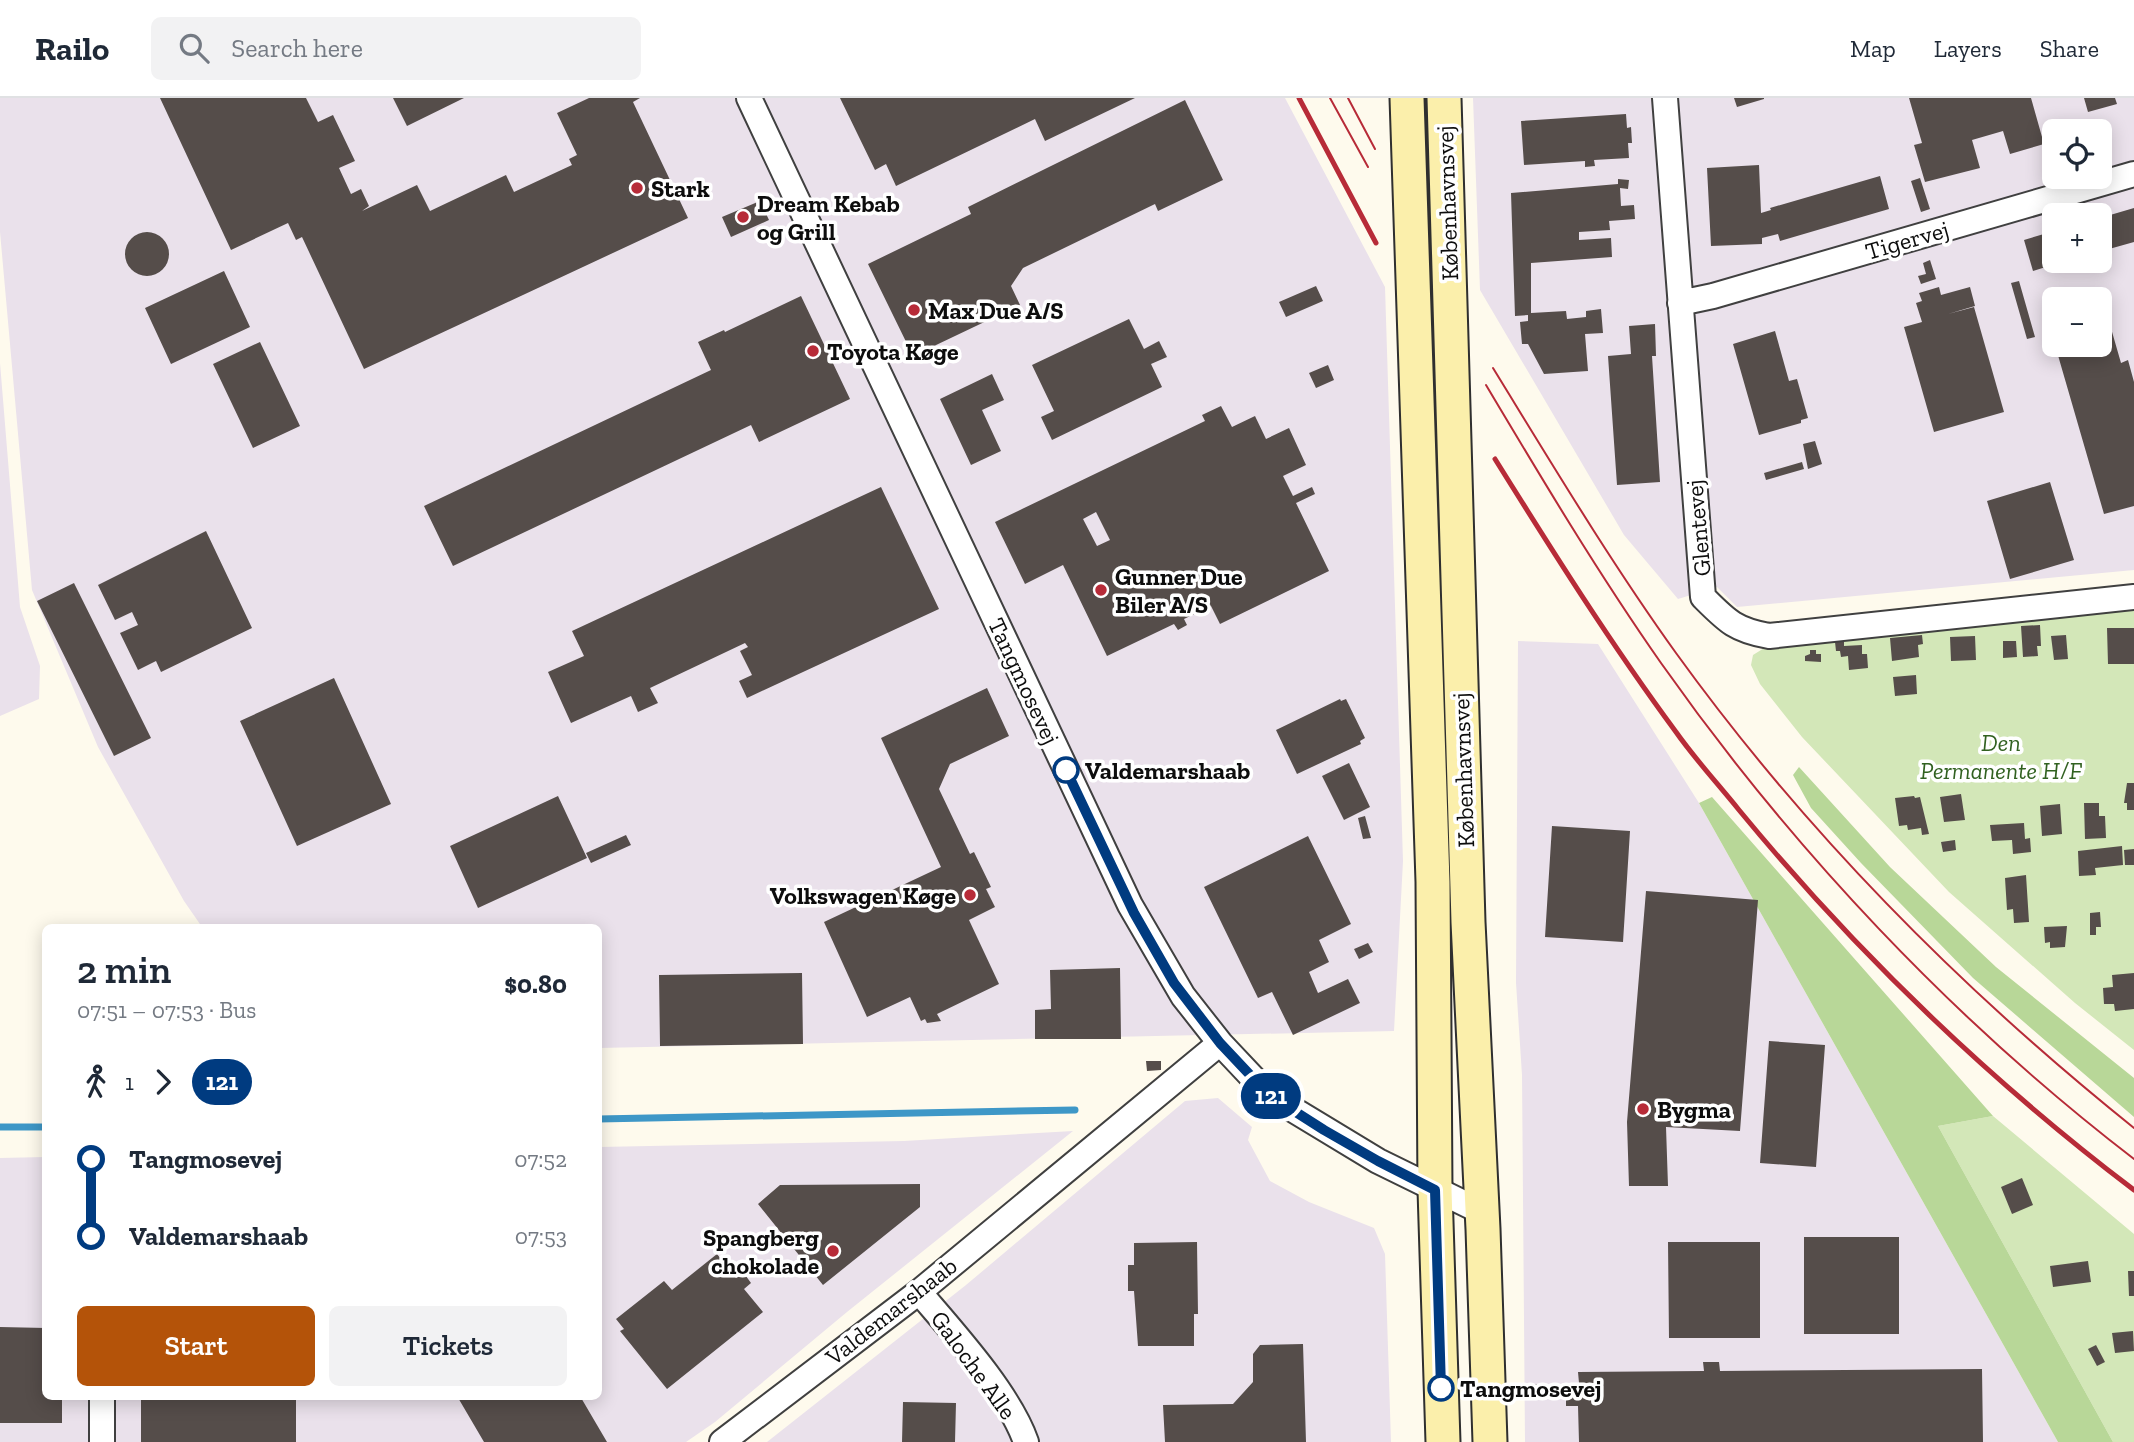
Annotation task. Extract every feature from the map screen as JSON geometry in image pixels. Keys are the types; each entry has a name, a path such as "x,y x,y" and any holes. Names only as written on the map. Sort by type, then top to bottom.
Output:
{"main road":[{"name":"Københavnsvej","path":"1406,98 1433,882 1435,1190 1443,1442"},
{"name":"Københavnsvej","path":"1444,98 1468,922 1490,1442"}],"street":[{"name":"Tangmosevej","path":"749,98 1134,913 1174,983 1220,1043 1269,1095 1378,1161 1482,1212"},
{"name":"Glentevej","path":"1665,98 1703,597 1730,624 1752,633 1769,635 2134,597"},
{"name":"Tigervej","path":"1680,303 1713,296 2134,174"},
{"name":"Valdemarshaab","path":"722,1442 919,1292 1220,1043"},
{"name":"Galoche Alle","path":"919,1292 979,1365 1015,1418 1026,1442"},
{"path":"102,1400 102,1442"}],"shaded area":[{"path":"0,98 1285,98 1385,287 1403,861 1394,1031 602,1048 602,924 200,924 184,901 98,747 32,590 0,232"},
{"path":"1473,98 2134,98 2134,570 1737,607 1717,587 1678,599 1624,535 1480,290"},
{"path":"0,363 20,607 40,666 39,699 0,716"},
{"path":"1518,641 1598,644 1699,803 2058,1442 1525,1442 1522,1075 1516,983"},
{"path":"1218,1098 1252,1127 1248,1140 1270,1181 1309,1202 1374,1228 1385,1254 1391,1442 767,1442 966,1285 1185,1101"},
{"path":"1073,1131 715,1422 686,1442 0,1442 0,1158 42,1157 42,1400 602,1400 602,1147 904,1141"}],"green space":[{"name":"Den Permanente H/F","path":"2134,608 2134,1050 2075,1003 1949,892 1802,737 1760,684 1751,665 1753,655 1769,645"},
{"path":"1799,767 1890,867 1996,967 2134,1078 2134,1117 1973,978 1861,863 1811,808 1793,775"},
{"path":"1712,797 1993,1116 1938,1126 2113,1442 2058,1442 1699,803"},
{"path":"1993,1116 2134,1234 2134,1442 2113,1442 1938,1126"}],"building":[{"path":"160,98 306,98 318,122 333,115 355,161 339,168 351,194 361,189 369,206 362,211 417,185 430,211 506,175 514,192 572,165 569,159 577,155 557,113 589,98 640,98 633,102 688,218 364,369 302,237 296,240 288,223 231,250"},
{"path":"393,98 464,98 407,126"},
{"path":"840,98 1135,98 1045,141 1035,119 896,186 886,164 875,170"},
{"path":"1734,98 1764,98 1764,99 1737,107"},
{"path":"1909,98 2031,98 2042,137 2042,145 2010,154 2003,131 1972,140 1980,168 1925,182 1914,145 1922,143"},
{"path":"2084,98 2115,98 2117,104 2088,112"},
{"path":"1185,100 1223,180 1158,211 1155,204 1023,268 1011,286 1020,305 913,356 868,264 971,214 968,207"},
{"path":"1626,114 1627,128 1631,127 1629,158 1594,160 1595,166 1585,167 1585,161 1524,165 1521,121"},
{"path":"1759,165 1761,213 1771,210 1770,208 1880,176 1889,209 1780,241 1778,234 1762,238 1762,244 1711,246 1707,168"},
{"path":"1920,178 1930,209 1921,212 1911,181"},
{"path":"1618,179 1629,180 1628,189 1620,188 1621,206 1634,205 1635,219 1609,221 1610,230 1579,232 1579,240 1611,238 1612,257 1531,263 1531,313 1566,311 1567,319 1586,317 1586,311 1601,309 1603,333 1585,334 1588,371 1544,374 1528,344 1522,344 1520,322 1528,321 1528,315 1515,316 1511,193 1618,184"},
{"path":"760,201 769,220 731,237 722,217"},
{"path":"2134,208 2134,242 2112,248 2112,214"},
{"path":"147,232 156,233 163,238 168,245 168,263 163,270 156,275 147,276 138,275 131,270 126,263 125,254 126,245 131,238 138,233"},
{"path":"2042,235 2042,268 2033,271 2024,240"},
{"path":"1930,260 1936,279 1921,284 1918,276 1926,274 1923,263"},
{"path":"224,271 250,327 171,364 145,308"},
{"path":"2019,281 2035,337 2027,339 2011,283"},
{"path":"1316,286 1323,301 1286,317 1279,302"},
{"path":"1939,287 1941,295 1970,287 1975,306 1948,314 1974,307 2004,412 1934,432 1904,327 1922,322 1916,303 1922,301 1919,293"},
{"path":"801,296 850,399 759,442 751,425 453,566 424,506 711,370 698,342"},
{"path":"1129,319 1144,349 1159,341 1167,357 1151,364 1162,387 1052,440 1041,417 1054,411 1032,365"},
{"path":"1655,324 1656,356 1652,356 1660,482 1617,485 1608,356 1631,354 1629,326"},
{"path":"1775,331 1789,381 1797,379 1808,418 1801,420 1801,423 1759,435 1733,344"},
{"path":"2112,332 2121,363 2128,360 2134,382 2134,506 2104,514 2058,357 2112,357"},
{"path":"260,342 300,426 253,448 213,364"},
{"path":"1328,365 1334,380 1316,388 1309,373"},
{"path":"992,374 1004,400 982,410 1001,451 971,465 940,399"},
{"path":"1221,406 1232,427 1255,416 1266,439 1289,428 1306,465 1283,476 1293,496 1312,487 1315,494 1296,503 1329,571 1220,624 1211,606 1184,619 1187,625 1178,630 1174,624 1107,656 1063,565 1025,584 995,522 1205,421 1202,415","holes":["1096,512 1110,540 1097,546 1083,519"]},
{"path":"1815,441 1822,464 1808,469 1803,444"},
{"path":"1802,462 1804,469 1766,480 1764,473"},
{"path":"2050,482 2074,560 2010,579 1987,501"},
{"path":"881,487 939,609 747,698 739,681 752,675 740,651 748,647 745,643 650,688 658,703 638,712 631,696 571,723 548,672 584,656 572,631"},
{"path":"206,531 252,628 161,672 156,661 138,670 120,633 138,625 132,612 115,620 98,585"},
{"path":"74,583 151,738 114,756 37,601"},
{"path":"2040,625 2041,646 2037,646 2038,656 2023,657 2021,626"},
{"path":"2107,628 2134,628 2134,664 2108,664"},
{"path":"1922,635 1923,644 1918,645 1919,657 1892,661 1890,638"},
{"path":"2066,635 2068,659 2054,660 2051,636"},
{"path":"1975,636 1976,660 1951,661 1950,637"},
{"path":"2003,641 2016,641 2017,657 2003,658"},
{"path":"1835,642 1844,642 1844,646 1862,645 1862,654 1867,654 1868,668 1849,670 1848,656 1841,657 1840,651 1836,651"},
{"path":"1810,650 1821,654 1821,662 1805,661"},
{"path":"1916,675 1917,694 1895,696 1893,677"},
{"path":"334,678 391,804 297,846 240,721"},
{"path":"987,688 1009,736 950,764 939,789 970,854 974,852 991,887 986,889 995,907 969,920 999,984 937,1014 941,1021 921,1021 910,997 867,1017 824,922 941,867 881,738"},
{"path":"1340,699 1346,699 1365,738 1360,741 1361,744 1297,774 1276,730"},
{"path":"1349,763 1370,807 1344,820 1322,776"},
{"path":"2127,783 2134,783 2134,810 2127,810 2127,803 2124,803"},
{"path":"1961,794 1965,820 1944,822 1940,797"},
{"path":"558,796 587,858 478,908 450,846"},
{"path":"1920,797 1929,834 1922,835 1921,828 1908,830 1907,825 1899,826 1895,798"},
{"path":"2084,803 2099,803 2099,816 2105,816 2106,838 2085,839"},
{"path":"2060,804 2062,834 2042,836 2040,806"},
{"path":"1365,816 1371,838 1363,839 1358,818"},
{"path":"2024,823 2025,839 2030,838 2031,852 2013,854 2012,840 1992,841 1990,825"},
{"path":"1552,826 1630,831 1623,942 1545,937"},
{"path":"626,835 631,845 591,863 586,853"},
{"path":"1308,836 1351,924 1319,940 1329,962 1309,972 1318,993 1348,979 1360,1003 1293,1035 1272,992 1258,998 1204,887"},
{"path":"1955,840 1956,850 1943,852 1941,842"},
{"path":"2122,846 2123,865 2095,868 2096,875 2079,876 2078,851"},
{"path":"2134,849 2134,865 2125,865 2124,850"},
{"path":"2026,875 2029,922 2014,923 2013,909 2007,910 2005,878"},
{"path":"1646,891 1758,900 1740,1131 1666,1127 1668,1186 1629,1186 1627,1122"},
{"path":"2100,912 2101,927 2096,927 2096,935 2090,935 2090,913"},
{"path":"2067,926 2065,947 2050,948 2050,942 2045,943 2044,927"},
{"path":"1368,943 1373,952 1359,959 1354,949"},
{"path":"1120,968 1121,1039 1035,1039 1035,1010 1051,1009 1050,970"},
{"path":"802,973 803,1044 660,1046 659,975"},
{"path":"2134,973 2134,1009 2115,1011 2114,1004 2104,1004 2103,988 2113,987 2112,975"},
{"path":"1769,1041 1825,1045 1816,1167 1760,1163"},
{"path":"1146,1061 1161,1061 1161,1070 1147,1071"},
{"path":"2022,1178 2033,1205 2012,1214 2001,1187"},
{"path":"920,1184 920,1207 823,1285 758,1204 780,1185"},
{"path":"1804,1237 1899,1237 1899,1334 1804,1334"},
{"path":"1197,1242 1198,1314 1194,1314 1194,1346 1138,1346 1134,1291 1128,1291 1128,1265 1134,1265 1134,1243"},
{"path":"1668,1242 1760,1242 1760,1338 1669,1338"},
{"path":"717,1254 736,1278 743,1272 751,1283 744,1289 763,1312 667,1389 620,1331 624,1329 616,1319 664,1281 672,1290"},
{"path":"2088,1261 2091,1282 2053,1287 2050,1266"},
{"path":"2128,1271 2134,1271 2134,1296 2129,1296"},
{"path":"0,1327 42,1328 42,1400 62,1400 62,1423 0,1423"},
{"path":"2133,1331 2134,1351 2115,1353 2112,1333"},
{"path":"1303,1344 1306,1442 1165,1442 1163,1405 1233,1404 1253,1382 1253,1354 1260,1345"},
{"path":"2096,1345 2105,1362 2097,1366 2088,1349"},
{"path":"1703,1362 1719,1362 1720,1371 1982,1369 1983,1442 1579,1442 1578,1406 1566,1406 1566,1383 1579,1383 1578,1372 1704,1371"},
{"path":"1529,1384 1541,1384 1541,1397 1529,1398"},
{"path":"141,1400 296,1400 296,1442 141,1442"},
{"path":"459,1400 582,1400 607,1442 484,1442"},
{"path":"903,1402 956,1403 955,1442 902,1442"}],"waterway":[{"path":"602,1119 1075,1110"},
{"path":"0,1127 42,1127"}],"tram line":[{"path":"1330,98 1368,167"},
{"path":"1348,98 1375,149"},
{"path":"1493,368 1628,583 1676,653 1778,784 1889,906 1948,965 2008,1021 2134,1128"},
{"path":"1486,385 1615,595 1661,663 1765,799 1879,929 1939,990 2002,1049 2134,1159"}],"railway":[{"path":"1299,98 1376,243"},
{"path":"1495,459 1652,699 1699,762 1784,863 1926,1012 2027,1104 2134,1190"}],"bus line":[{"name":"121","path":"1066,770 1134,913 1174,983 1220,1043 1269,1095 1378,1161 1435,1190 1441,1388"}],"place":[{"name":"Stark","path":"637,188"},
{"name":"Dream Kebab og Grill","path":"743,217"},
{"name":"Max Due A/S","path":"914,310"},
{"name":"Toyota Køge","path":"813,351"},
{"name":"Gunner Due Biler A/S","path":"1101,590"},
{"name":"Valdemarshaab","path":"1066,770"},
{"name":"Volkswagen Køge","path":"970,895"},
{"name":"Bygma","path":"1643,1109"},
{"name":"Spangberg chokolade","path":"833,1251"},
{"name":"Tangmosevej","path":"1441,1388"}]}
